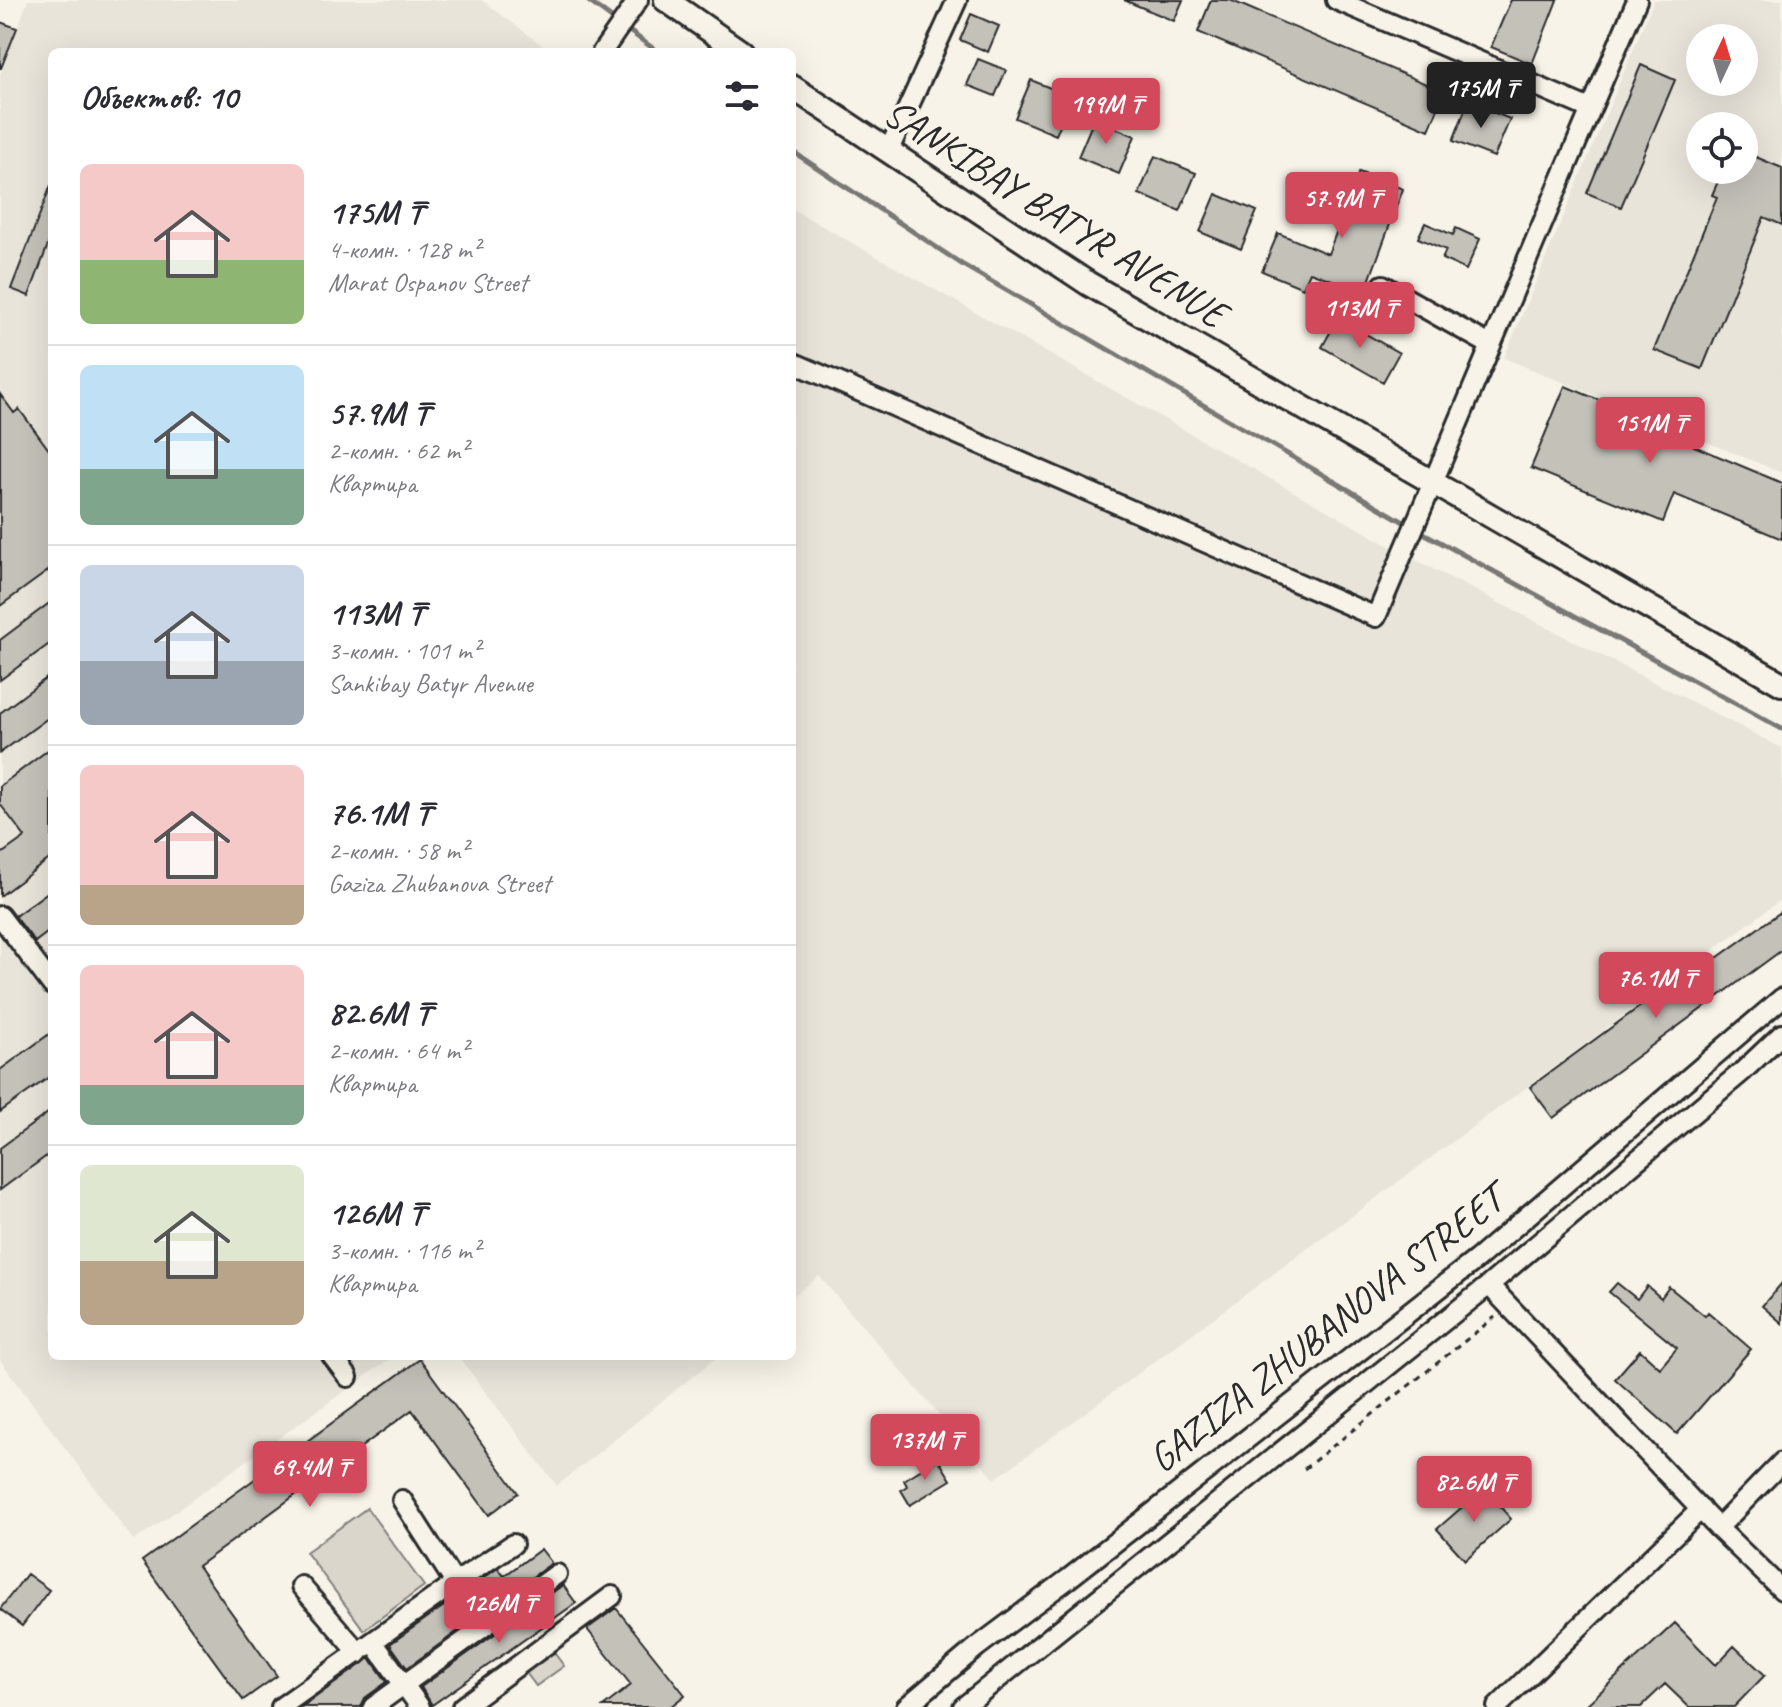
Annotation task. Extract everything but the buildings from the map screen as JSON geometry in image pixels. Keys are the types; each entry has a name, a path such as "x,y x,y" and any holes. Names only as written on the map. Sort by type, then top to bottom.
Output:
{"main road":[{"path":"666,0 735,48"},
{"name":"SANKIBAY BATYR AVENUE","path":"796,90 1089,284 1773,672 1782,684"}],"street":[{"path":"605,48 638,0"},
{"path":"888,152 957,0"},
{"path":"1336,0 1590,109"},
{"path":"796,364 1376,617 1637,0"},
{"path":"1383,285 1490,345"},
{"path":"0,916 48,980"},
{"name":"GAZIZA ZHUBANOVA STREET","path":"906,1707 977,1647 1477,1259 1782,998"},
{"name":"GAZIZA ZHUBANOVA STREET","path":"963,1707 1489,1285 1743,1071 1782,1034"},
{"path":"1725,1049 1743,1071"},
{"path":"1489,1285 1718,1528 1782,1590"},
{"path":"335,1360 348,1377"},
{"path":"1718,1528 1782,1462"},
{"path":"402,1500 455,1583"},
{"path":"1497,1707 1701,1509"},
{"path":"281,1707 513,1544"},
{"path":"373,1707 557,1574"},
{"path":"301,1586 404,1685 420,1707"},
{"path":"462,1707 612,1596"}],"path":[{"path":"1304,1469 1509,1306"}],"shaded area":[{"path":"28,0 482,0 546,48 48,48 48,1360 388,1360 134,1541 0,1360 0,74"},
{"path":"1654,0 1782,0 1782,473 1504,358"},
{"path":"796,211 1404,554 1782,748 1782,899 995,1479 819,1276 796,1294"},
{"path":"461,1360 713,1360 557,1486"},
{"path":"367,1508 424,1586 364,1630 306,1552"},
{"path":"552,1650 564,1666 536,1686 524,1670"}],"waterway":[{"path":"587,0 653,48"},
{"path":"796,154 963,265 1409,525"},
{"path":"1418,530 1782,729"}]}
